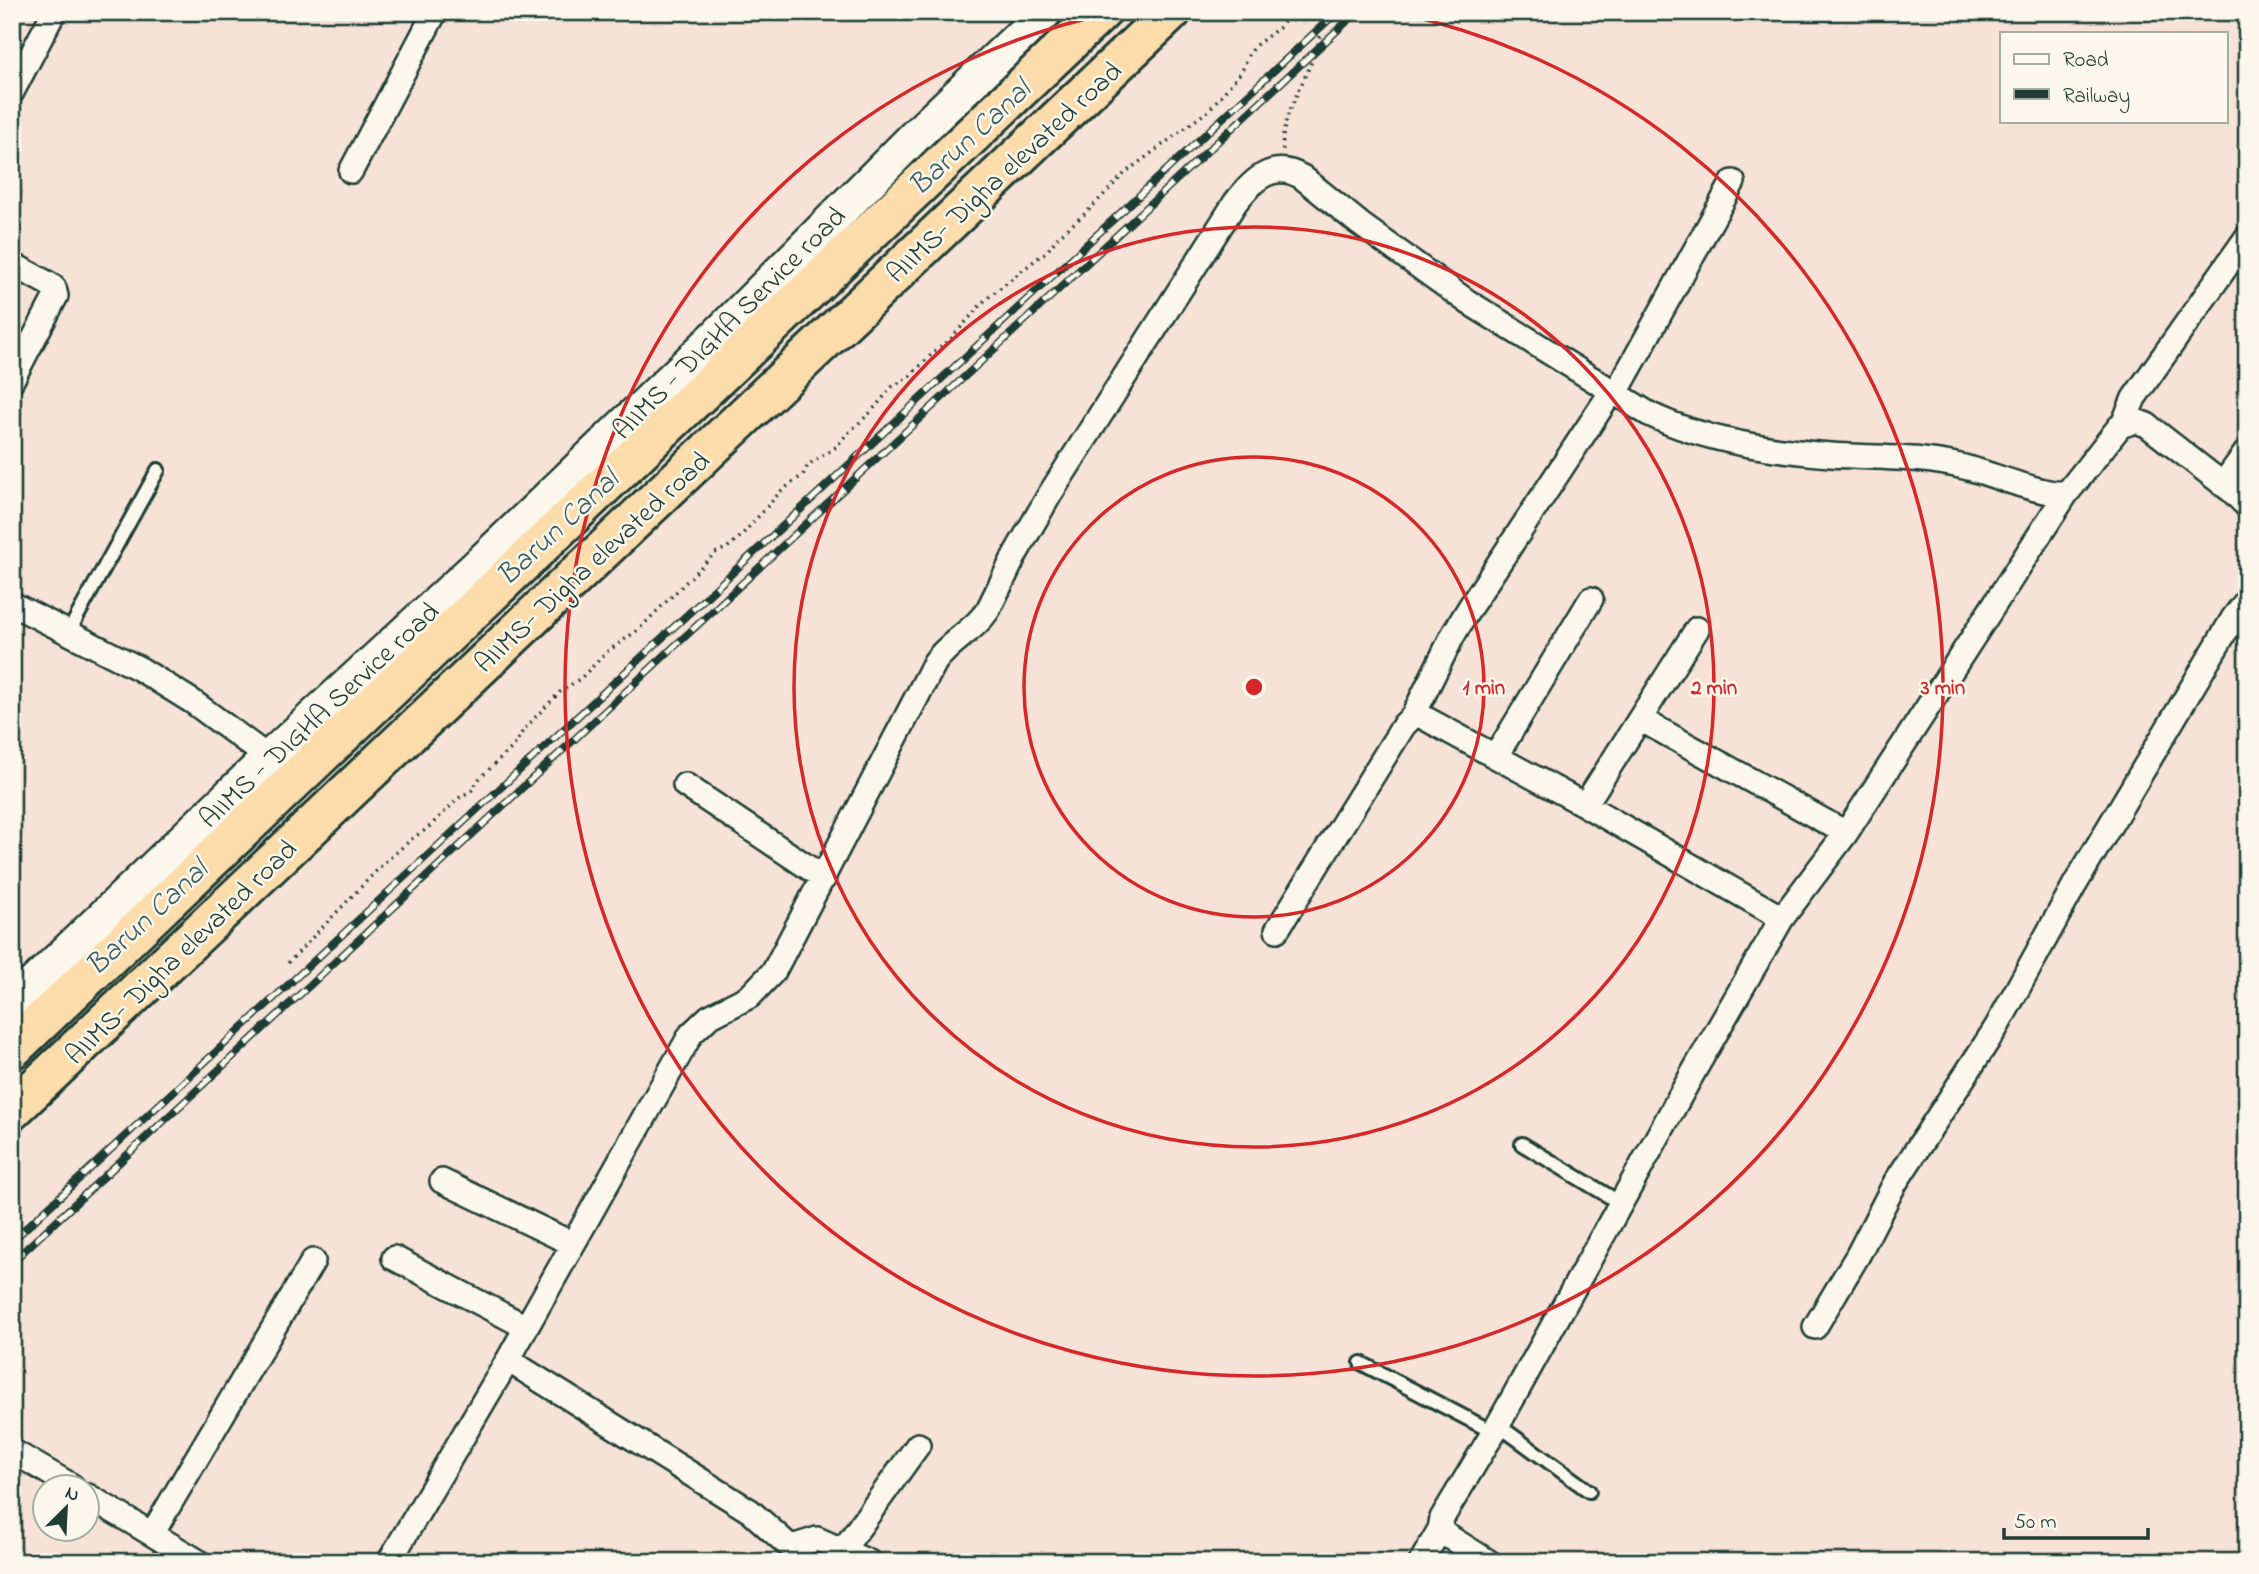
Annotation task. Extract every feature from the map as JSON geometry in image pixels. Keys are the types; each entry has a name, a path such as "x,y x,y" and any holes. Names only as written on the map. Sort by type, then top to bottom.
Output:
{"highway":[{"name":"AIIMS- Digha elevated road","path":"12,1049 1101,12"},
{"name":"AIIMS- Digha elevated road","path":"12,1110 1171,12"}],"main road":[{"name":"AIIMS - DIGHA Service road","path":"12,1004 713,340 917,134 1045,12"}],"street":[{"path":"12,92 54,12"},
{"path":"351,171 435,12"},
{"path":"389,1562 508,1360 691,1034 709,1017 750,996 762,986 787,950 935,662 943,651 981,620 988,610 1050,494 1235,203 1256,179 1266,173 1292,171 1468,302 1674,426 1767,448 1832,455 1900,457 1964,466 2036,490 2056,493 2068,491"},
{"path":"1277,930 1404,725 1413,716 1470,607 1614,392 1733,182"},
{"path":"1422,1562 1440,1529 1442,1518 1495,1429 1782,918 1846,833 2068,491 2109,437 2123,424 2134,398 2247,237"},
{"path":"12,264 49,284 56,292 54,301 12,380"},
{"path":"2123,424 2136,421 2147,425 2247,506"},
{"path":"2223,484 2247,452"},
{"path":"1496,756 1591,599"},
{"path":"1815,1327 1858,1255 1895,1183 1996,1028 2080,875 2247,600"},
{"path":"12,604 151,676 193,702 270,758"},
{"path":"1585,805 1697,629"},
{"path":"1413,716 1425,717 1782,918"},
{"path":"1640,719 1846,833"},
{"path":"685,785 824,878"},
{"path":"442,1181 573,1244"},
{"path":"394,1258 526,1326"},
{"path":"152,1535 313,1261"},
{"path":"508,1360 750,1511 787,1544 796,1546 817,1539 869,1562"},
{"path":"843,1550 918,1445"},
{"path":"12,1451 48,1472"},
{"path":"102,1505 199,1562"},
{"path":"1440,1529 1489,1562"}],"lane":[{"path":"68,633 158,470"},
{"path":"1522,1144 1622,1204"},
{"path":"1361,1363 1495,1429 1589,1491"}],"path":[{"path":"288,963 384,863 459,798 472,790 479,779 514,746 524,729 560,692 581,678 608,651 638,630 715,553 727,548 740,537 781,491 803,475 808,465 836,447 892,387 910,376 949,341 985,300 1048,250 1058,237 1126,172 1208,111 1242,71 1256,45 1280,27 1292,12"},
{"path":"1292,171 1285,159 1282,145 1285,128 1322,26 1320,12"}],"railway":[{"path":"12,1241 1337,12"},
{"path":"12,1262 1357,12"}],"water label":[{"name":"Barun Canal","path":"969,137"},
{"name":"Barun Canal","path":"557,527"},
{"name":"Barun Canal","path":"146,917"}]}
